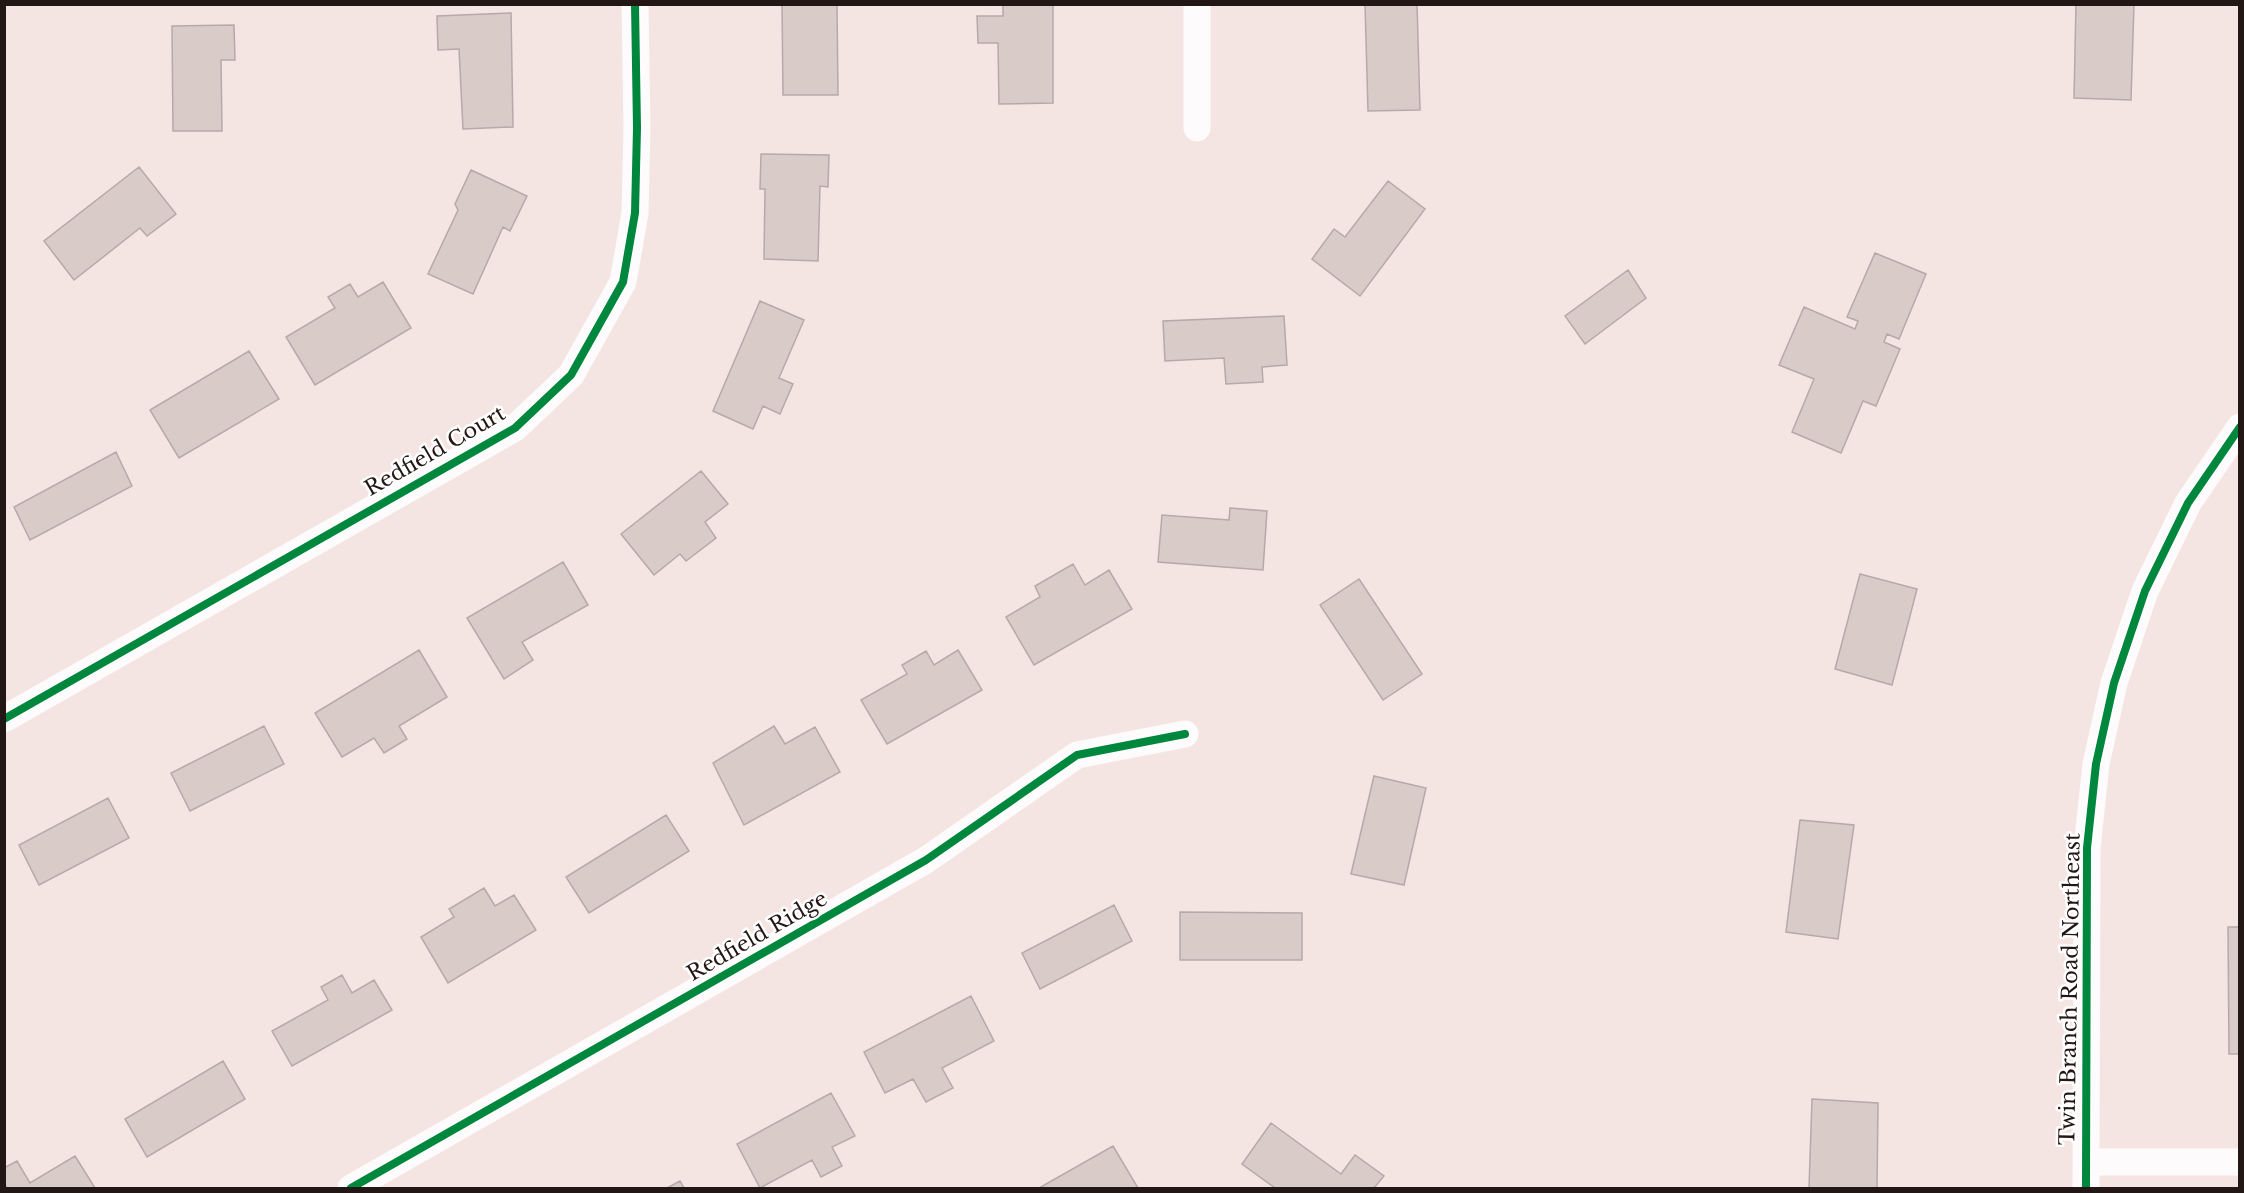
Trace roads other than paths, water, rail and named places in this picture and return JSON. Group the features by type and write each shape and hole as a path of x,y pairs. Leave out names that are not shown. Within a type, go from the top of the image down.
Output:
{"street":[{"name":"Redfield Court","path":"4,719 515,428 571,375 623,282 635,213 637,128 635,4"},
{"path":"1197,4 1197,128"},
{"name":"Twin Branch Road Northeast","path":"2086,1175 2087,848 2096,764 2114,683 2145,591 2188,503 2240,427"},
{"name":"Redfield Ridge","path":"351,1188 926,860 1077,755 1185,734"},
{"path":"2086,1175 2240,1162"}]}
